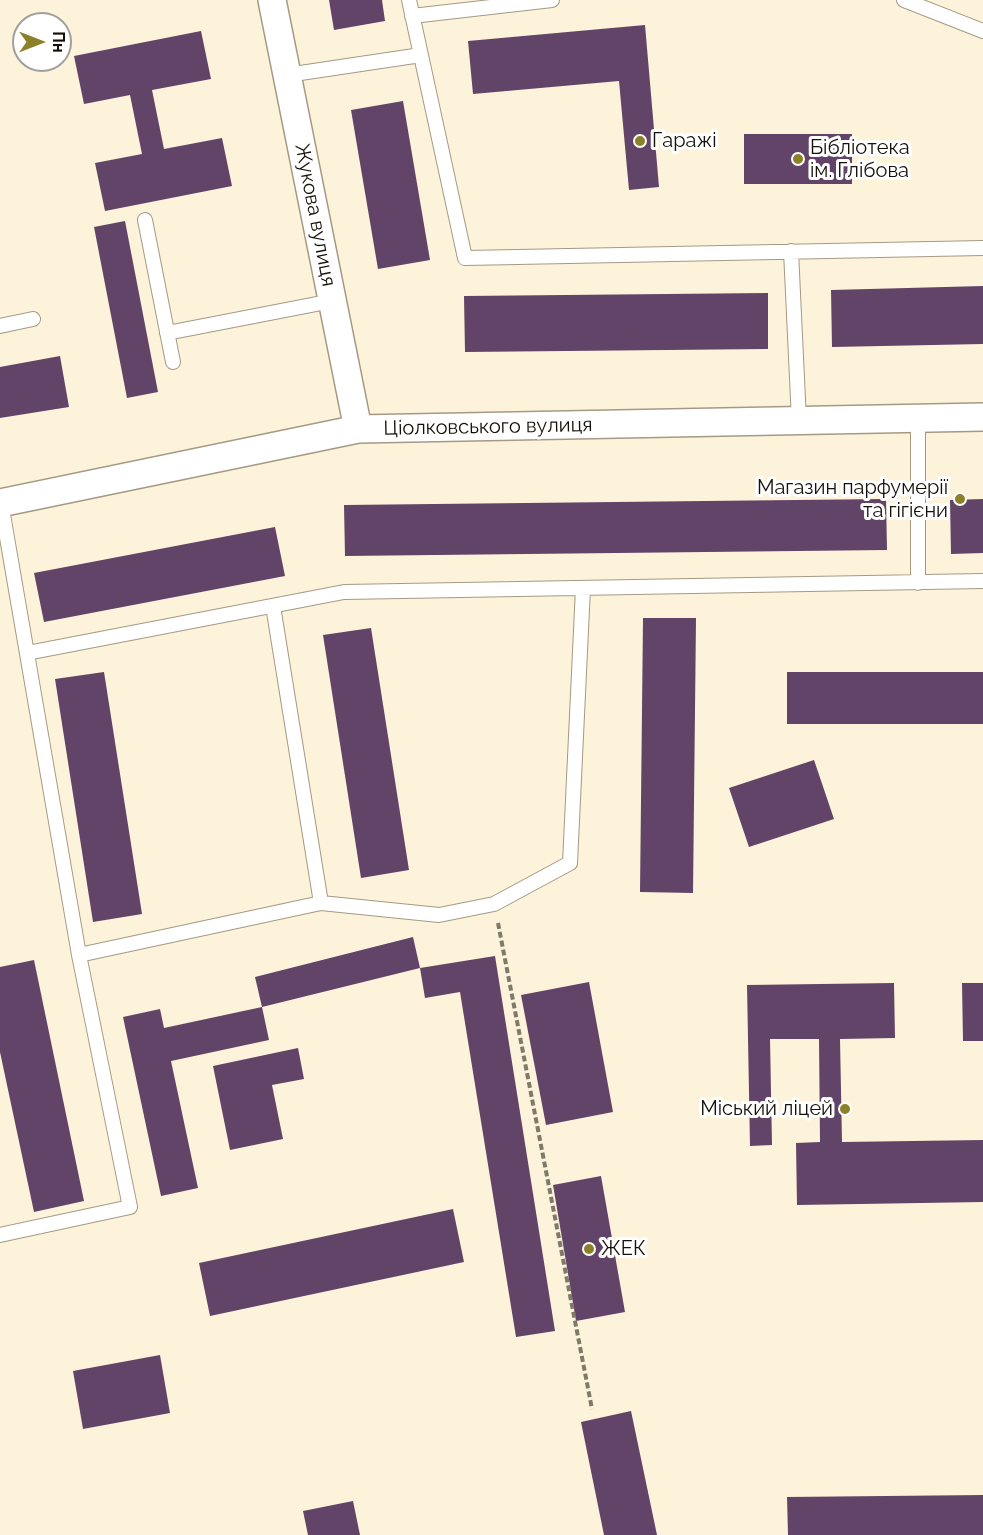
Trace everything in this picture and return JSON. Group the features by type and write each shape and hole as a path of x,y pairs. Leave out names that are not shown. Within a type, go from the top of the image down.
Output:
{"street":[{"name":"Жукова вулиця","path":"272,0 358,429"},
{"name":"Ціолковського вулиця","path":"1,503 358,429 983,417"}],"lane":[{"path":"409,0 465,258 983,248"},
{"path":"412,16 552,0"},
{"path":"904,0 983,31"},
{"path":"287,75 421,55"},
{"path":"145,220 173,362"},
{"path":"791,251 799,420"},
{"path":"167,333 332,301"},
{"path":"0,326 33,319"},
{"path":"918,418 918,583"},
{"path":"0,1235 130,1207 80,955 1,503"},
{"path":"27,653 344,592 983,581"},
{"path":"80,955 321,903 439,915 494,904 570,863 583,588"},
{"path":"273,606 321,903"}],"path":[{"path":"494,904 592,1409"}],"building":[{"path":"329,0 382,0 385,21 334,30"},
{"name":"Гаражі","path":"645,25 659,187 629,190 619,81 473,94 468,41"},
{"path":"201,31 211,79 152,90 164,149 222,138 232,186 105,211 95,163 142,154 130,95 84,104 74,56"},
{"path":"403,101 430,260 378,269 351,110"},
{"name":"Бібліотека ім. Глібова","path":"744,134 852,134 852,184 744,184"},
{"path":"125,221 158,392 127,398 94,227"},
{"path":"983,286 983,344 832,347 831,290"},
{"path":"768,293 768,349 465,352 464,296"},
{"path":"60,356 69,407 0,418 0,367"},
{"path":"886,499 887,550 345,556 344,505"},
{"path":"983,499 983,553 951,554 950,500"},
{"path":"275,527 285,576 44,622 34,573"},
{"path":"643,618 696,618 693,893 640,892"},
{"path":"371,628 409,870 361,878 323,635"},
{"path":"104,672 142,914 93,922 55,679"},
{"path":"787,672 983,672 983,724 787,724"},
{"path":"814,760 834,819 749,847 729,788"},
{"path":"413,937 420,968 262,1007 255,977"},
{"path":"495,956 555,1331 516,1337 460,992 425,998 420,968"},
{"path":"34,960 84,1201 34,1212 0,1052 0,967"},
{"path":"589,982 613,1112 546,1125 521,995"},
{"path":"894,983 895,1038 840,1039 842,1142 983,1140 983,1202 797,1205 796,1143 820,1142 819,1039 770,1039 772,1145 750,1146 747,985"},
{"path":"962,983 983,983 983,1041 963,1041"},
{"path":"262,1007 269,1040 171,1061 198,1188 161,1196 123,1017 160,1009 164,1028"},
{"path":"298,1048 304,1079 272,1085 283,1139 230,1150 213,1066"},
{"name":"ЖЕК","path":"601,1176 625,1312 576,1321 553,1185"},
{"path":"453,1209 464,1262 210,1316 199,1263"},
{"path":"160,1355 170,1413 83,1429 73,1371"},
{"path":"631,1411 657,1535 604,1535 581,1422"},
{"path":"983,1495 983,1535 788,1535 787,1497"},
{"path":"353,1501 360,1535 308,1535 303,1511"}],"place":[{"name":"Гаражі","path":"640,141"},
{"name":"Бібліотека ім. Глібова","path":"798,159"},
{"name":"Магазин парфумерії та гігієни","path":"960,499"},
{"name":"Міський ліцей","path":"845,1109"},
{"name":"ЖЕК","path":"589,1249"}]}
